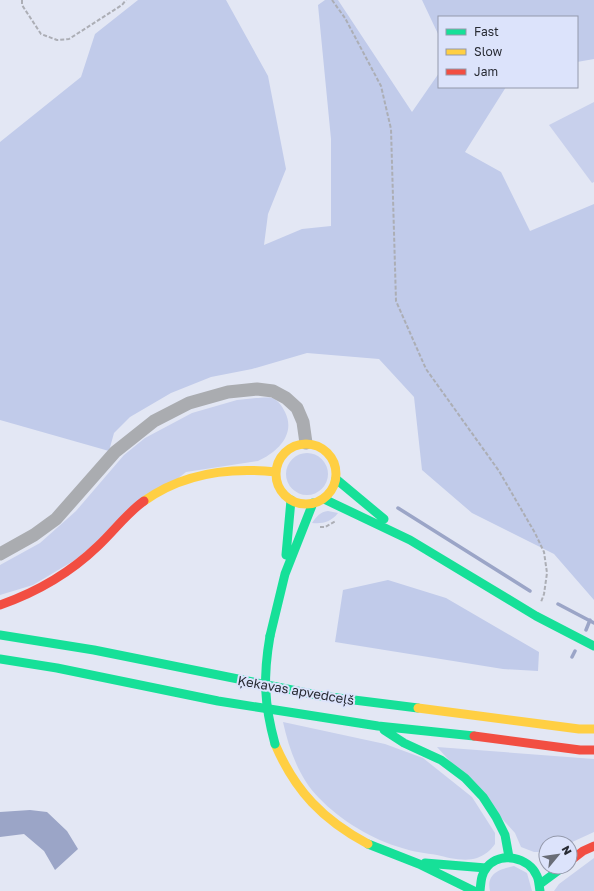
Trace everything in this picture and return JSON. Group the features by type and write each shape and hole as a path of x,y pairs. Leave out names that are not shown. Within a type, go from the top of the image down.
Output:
{"main road":[{"path":"306,443 323,448 329,454 334,462 336,479 332,490 324,499 313,503 302,504 291,500 284,495 276,480 276,472 282,455 297,445 306,443"},
{"path":"0,604 46,586 74,567 122,520 148,498 163,490 180,482 209,473 256,469 276,472"},
{"path":"336,479 410,540"},
{"path":"324,499 410,540 536,616 594,646"},
{"path":"285,574 291,500"},
{"path":"313,503 285,574 270,636 264,672 264,690 268,718 275,744 295,784 306,798 334,824 369,845 412,861 474,891"},
{"name":"Ķekavas apvedceļš","path":"0,635 94,650 322,696 564,727 594,729"},
{"name":"Ķekavas apvedceļš","path":"0,659 57,668 218,701 378,726 490,738 580,750 594,750"},
{"path":"378,726 404,743 441,760 465,778 483,797 496,817 505,835 509,857"},
{"path":"578,852 594,846"},
{"path":"578,855 583,851"},
{"path":"480,891 480,880 486,868 496,860 509,857 523,860 529,864 536,873 540,888 554,875"},
{"path":"412,861 486,868"},
{"path":"529,864 538,862"}],"street":[{"path":"0,554 34,535 56,519 115,452 154,421 189,403 228,392 257,389 273,391 286,398 297,408 303,422 306,443"}],"path":[{"path":"22,0 22,5 41,34 57,40 69,39 122,6 126,0"},
{"path":"332,0 345,18 381,86 391,129 396,301 426,369 499,471 535,533 544,552 547,573 544,594 536,616"}],"shaded area":[{"path":"138,0 226,0 268,76 286,169 268,214 264,245 302,229 331,226 331,139 318,5 325,0 338,0 412,112 438,74 438,88 505,88 465,152 501,172 530,231 594,204 594,600 554,554 472,513 422,470 414,397 379,359 307,353 252,369 211,377 171,393 130,417 114,433 109,451 0,420 0,142 81,77 95,34"},
{"path":"422,0 594,0 594,59 578,62 578,16 438,16 438,34"},
{"path":"594,102 594,182 592,183 549,125"},
{"path":"272,398 276,400 283,408 288,420 287,435 272,453 258,461 186,472 75,560 33,585 0,595 0,565 40,543 76,511 124,455 145,438 192,413 237,400"},
{"path":"303,453 311,453 319,456 325,462 328,474 325,486 319,492 311,495 303,495 295,492 289,486 286,478 286,470 289,462 295,456"},
{"path":"328,511 338,513 326,522 312,523 315,518 323,512"},
{"path":"388,580 446,598 539,652 538,671 503,669 335,642 343,590"},
{"path":"283,722 385,744 423,758 472,797 495,833 495,844 482,856 477,858 467,860 457,859 406,849 380,840 358,828 327,806 312,790 296,763 288,742"},
{"path":"437,747 594,759 594,832 578,839 578,835 538,835 538,852 521,847 515,833"},
{"path":"30,810 47,812 67,831 78,849 55,870 44,851 24,834 0,837 0,812"},
{"path":"594,858 594,891 554,891 559,884 571,875 578,875 578,870"},
{"path":"514,866 527,873 532,891 490,891 489,885 492,876 499,870"}],"waterway":[{"path":"398,508 530,591"},
{"path":"558,604 594,623"},
{"path":"586,630 590,620"},
{"path":"572,657 575,651"}],"traffic: fast":[{"path":"336,479 384,519"},
{"path":"324,499 410,540 536,616 594,646"},
{"path":"286,555 291,500"},
{"path":"270,636 285,574 313,503"},
{"path":"0,635 94,650 322,696 418,708"},
{"path":"270,636 266,664 266,690 271,730 275,744"},
{"path":"0,659 57,668 218,701 378,726 474,736"},
{"path":"384,730 404,743 441,760 465,778 483,797 496,817 505,835 509,857"},
{"path":"368,844 419,864 474,891"},
{"path":"480,891 482,875 487,867 499,859 506,858 514,858 528,864 538,878 540,891"},
{"path":"425,863 486,868"},
{"path":"540,884 552,875"}],"traffic: slow":[{"path":"300,444 312,444 323,449 331,457 336,468 336,474 334,486 323,499 312,504 300,504 289,499 281,491 276,480 276,468 281,457 289,449 300,444"},
{"path":"144,501 175,484 207,474 241,470 276,472"},
{"path":"418,708 579,729 594,729"},
{"path":"275,744 292,776 312,803 337,825 368,844"}],"traffic: jam":[{"path":"0,605 40,588 76,565 98,546 144,501"},
{"path":"474,736 580,750 594,750"},
{"path":"578,855 594,846"}]}
